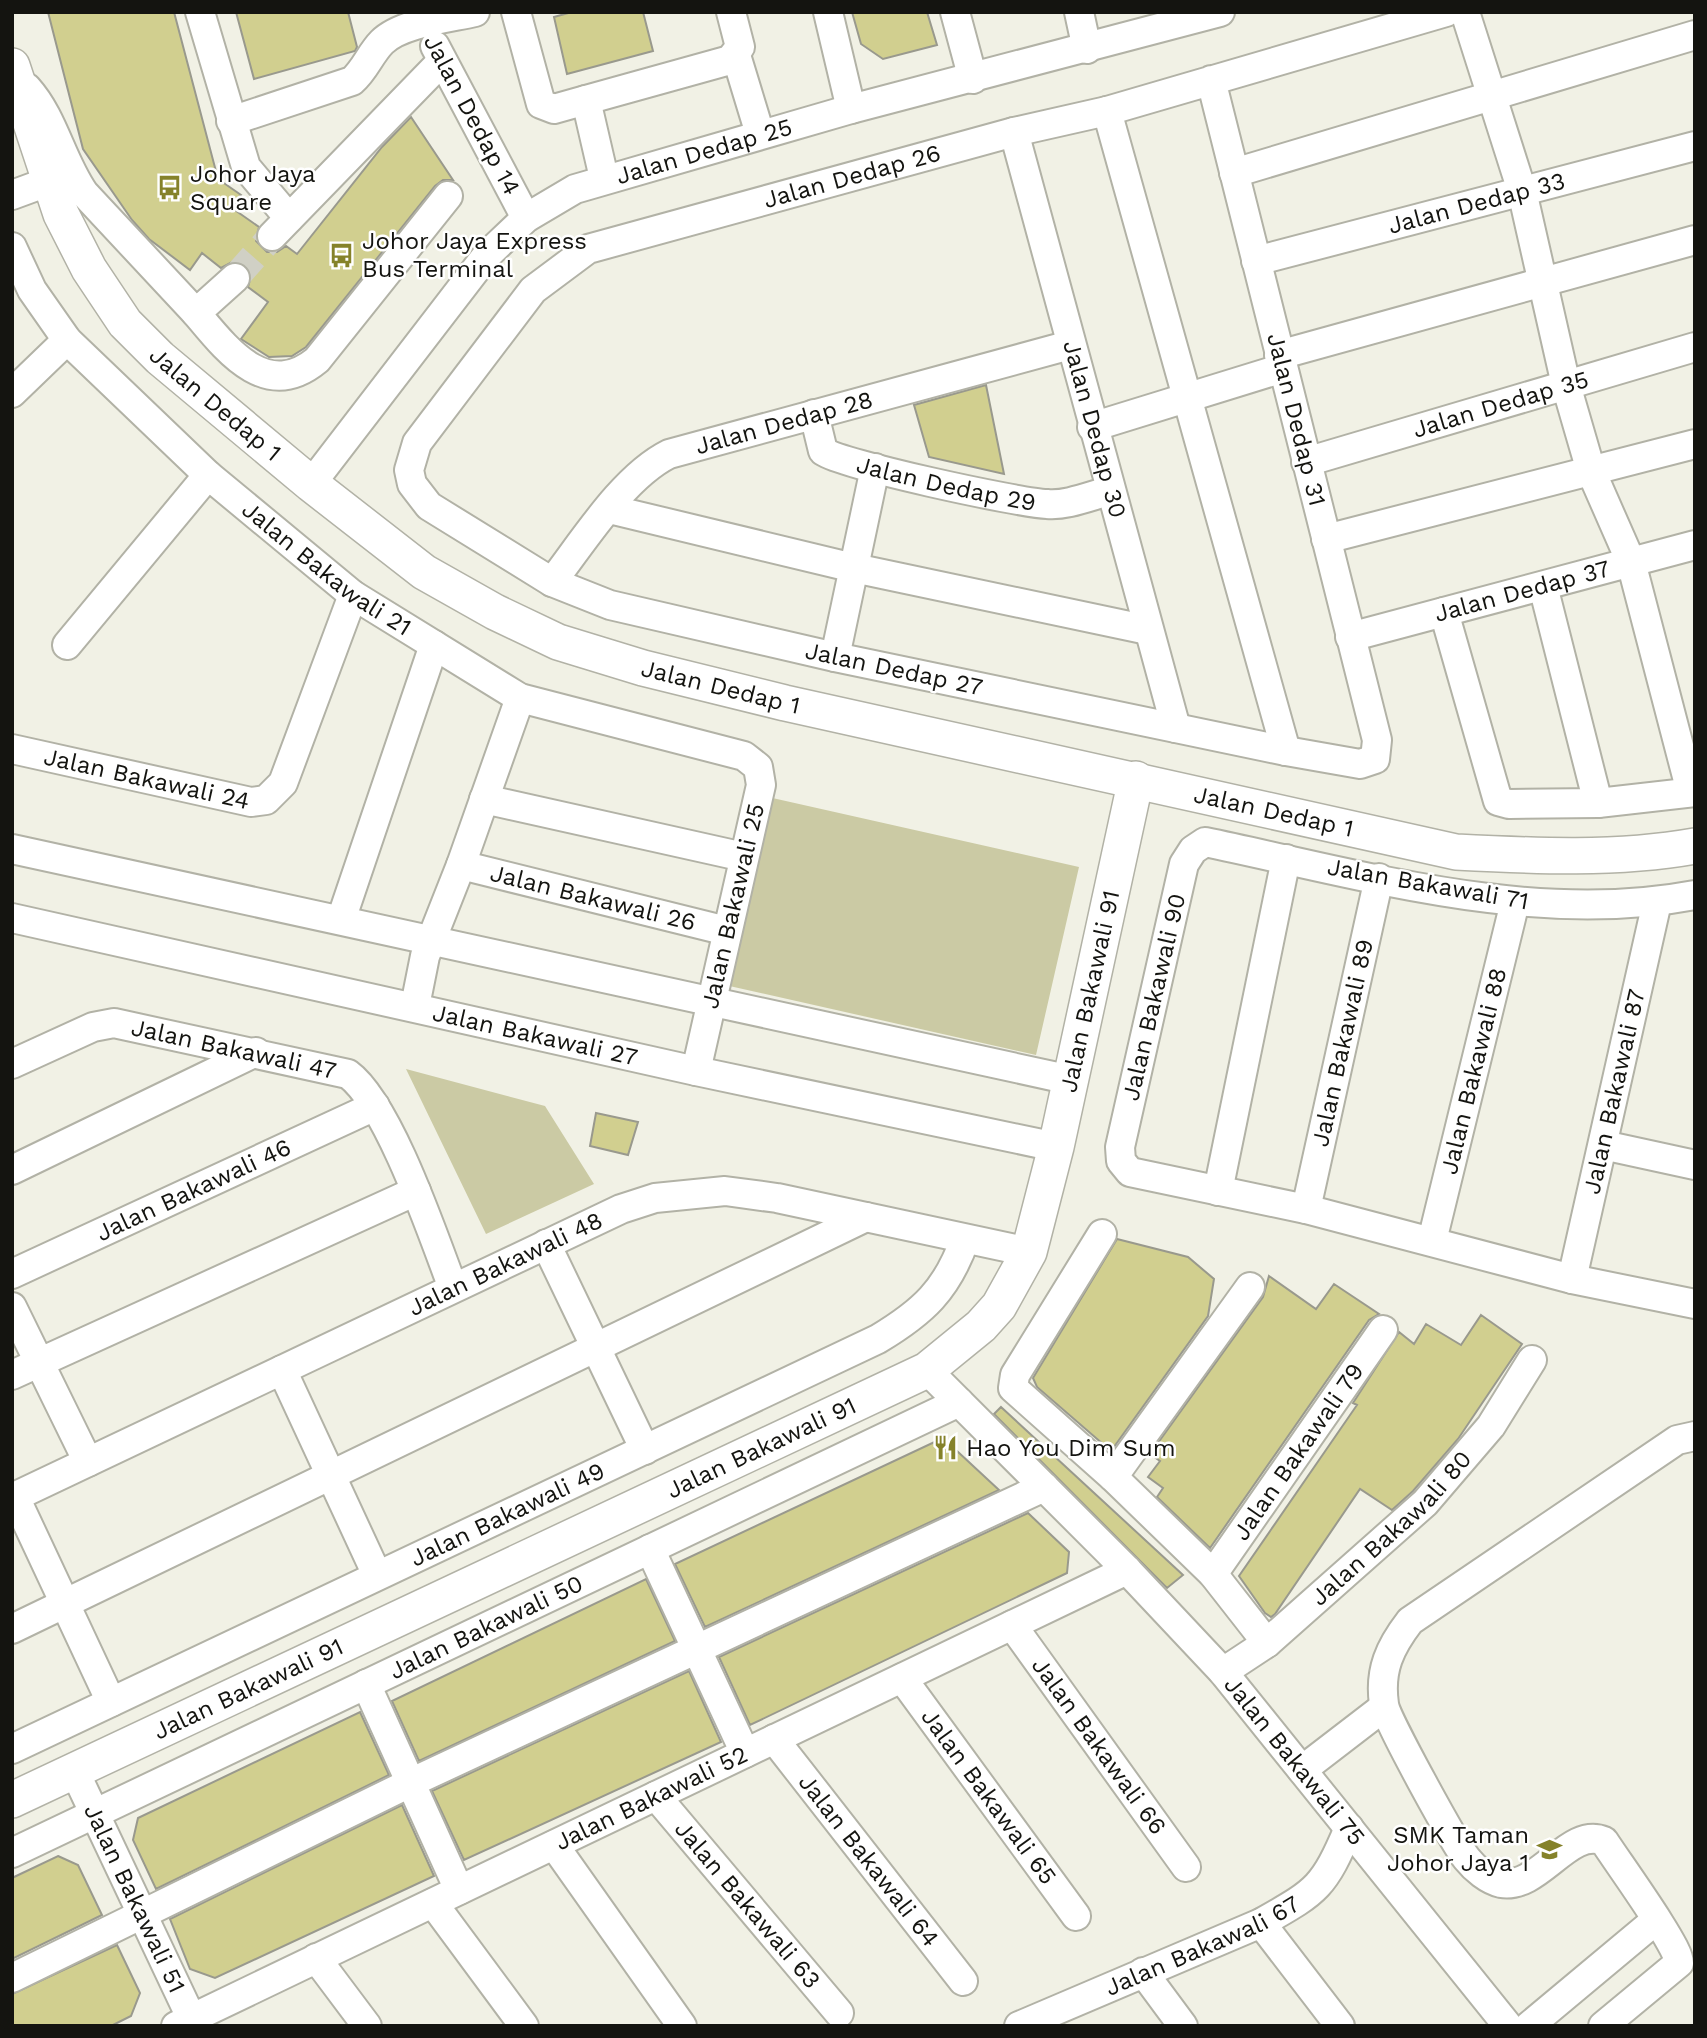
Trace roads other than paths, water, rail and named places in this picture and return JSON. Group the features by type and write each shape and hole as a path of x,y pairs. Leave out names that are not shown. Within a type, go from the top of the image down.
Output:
{"main road":[{"name":"Jalan Dedap 1","path":"13,70 50,181 74,242 125,323 160,358 311,484 424,572 558,642 643,668 785,703 1456,852 1548,857 1662,852 1695,846"},
{"name":"Jalan Bakawali 91","path":"12,1800 927,1370 982,1326 1016,1279 1029,1252 1056,1147 1136,779"}],"street":[{"path":"200,12 246,167 281,227 442,61"},
{"path":"231,121 352,81 365,69 386,38 421,18 475,12"},
{"path":"516,12 541,104 554,109 730,60 736,55"},
{"path":"731,12 739,40 736,55 760,134"},
{"path":"828,12 850,109"},
{"path":"955,12 973,79"},
{"path":"1079,12 1087,48"},
{"name":"Jalan Dedap 25","path":"311,484 487,255 526,218 575,189 604,178 850,109 973,79 1220,12"},
{"name":"Jalan Dedap 26","path":"436,509 419,496 412,484 409,470 417,443 533,290 577,254 594,247 1014,132 1107,111 1446,12"},
{"path":"1444,612 1498,801 1509,804 1598,803 1693,792 1631,562 1591,471 1566,385 1521,191 1465,12"},
{"name":"Jalan Dedap 14","path":"421,18 526,218"},
{"path":"1234,173 1695,35"},
{"path":"13,70 42,104 75,179 84,193 242,364 276,374 305,370 317,360 448,196"},
{"name":"Jalan Dedap 31","path":"1211,80 1377,740 1375,759"},
{"path":"586,100 604,178"},
{"path":"1107,111 1286,751"},
{"name":"Jalan Dedap 30","path":"1014,132 1109,491 1176,728"},
{"name":"Jalan Dedap 33","path":"1256,261 1695,146"},
{"path":"12,195 50,181"},
{"path":"1093,427 1188,397 1281,361 1542,282 1695,240"},
{"name":"Jalan Bakawali 21","path":"12,247 32,290 67,340 208,475 353,595 520,698 736,754"},
{"path":"196,313 235,278"},
{"path":"12,393 67,340"},
{"name":"Jalan Dedap 28","path":"552,582 608,509 648,467 670,454 1070,345"},
{"name":"Jalan Dedap 35","path":"1306,462 1695,347"},
{"name":"Jalan Dedap 29","path":"814,414 823,451 834,457 875,468 1049,505 1109,491"},
{"path":"1326,539 1695,444"},
{"path":"835,657 875,468"},
{"path":"67,645 208,475"},
{"name":"Jalan Dedap 27","path":"436,509 552,582 579,595 640,613 835,657 1286,751 1360,764 1375,759"},
{"path":"608,509 853,568 1148,629"},
{"name":"Jalan Dedap 37","path":"1350,637 1695,545"},
{"path":"1543,586 1598,803"},
{"name":"Jalan Bakawali 24","path":"12,749 251,802 267,800 283,783 353,595"},
{"path":"341,920 434,645"},
{"path":"415,1006 420,972 520,698"},
{"name":"Jalan Bakawali 25","path":"696,1071 761,775 752,760 736,754"},
{"path":"484,799 744,857"},
{"name":"Jalan Bakawali 71","path":"1205,842 1379,878 1515,902 1657,902 1695,895"},
{"name":"Jalan Bakawali 90","path":"1205,842 1193,850 1184,864 1120,1147 1121,1161 1130,1172 1218,1191"},
{"path":"12,849 1071,1080"},
{"path":"1286,859 1218,1191 1306,1209 1572,1279 1695,1304"},
{"name":"Jalan Bakawali 26","path":"461,865 727,931"},
{"name":"Jalan Bakawali 89","path":"1306,1209 1379,878"},
{"name":"Jalan Bakawali 88","path":"1432,1241 1515,902"},
{"name":"Jalan Bakawali 87","path":"1572,1279 1657,902"},
{"name":"Jalan Bakawali 27","path":"12,918 696,1071 1056,1147"},
{"name":"Jalan Bakawali 47","path":"12,1064 107,1023 256,1052 348,1074 359,1083 375,1107 416,1191 453,1288"},
{"path":"12,1170 256,1052"},
{"name":"Jalan Bakawali 46","path":"12,1274 375,1107"},
{"path":"1603,1145 1695,1166"},
{"path":"12,1376 416,1191"},
{"name":"Jalan Bakawali 48","path":"14,1498 546,1244 621,1209 655,1198 692,1192 725,1191 777,1198 1029,1252"},
{"path":"12,1629 866,1217"},
{"path":"1102,1234 1013,1381 1017,1394 1113,1477 1213,1574 1267,1643"},
{"name":"Jalan Bakawali 49","path":"12,1749 878,1339 915,1316 948,1278 965,1240"},
{"path":"546,1244 645,1450"},
{"path":"1113,1477 1250,1287"},
{"path":"12,1307 88,1462"},
{"name":"Jalan Bakawali 79","path":"1213,1574 1383,1330"},
{"name":"Jalan Bakawali 80","path":"1223,1672 1267,1643 1425,1503 1491,1426 1532,1360"},
{"path":"282,1370 377,1575"},
{"name":"Jalan Bakawali 75","path":"927,1370 1127,1570 1223,1672 1508,2026"},
{"name":"Jalan Bakawali 50","path":"12,1853 959,1402"},
{"path":"1604,2026 1679,1963 1680,1957 1604,1841 1595,1837 1580,1842 1525,1880 1502,1883 1484,1875 1459,1848 1384,1707 1383,1675 1390,1648 1410,1621 1677,1440 1695,1436"},
{"path":"12,1978 410,1783 1044,1487"},
{"path":"14,1498 111,1702"},
{"path":"650,1549 745,1753"},
{"name":"Jalan Bakawali 52","path":"187,2023 316,1958 1127,1570"},
{"name":"Jalan Bakawali 66","path":"1012,1625 1186,1867"},
{"name":"Jalan Bakawali 65","path":"902,1678 1076,1916"},
{"path":"366,1684 459,1890"},
{"path":"1302,1770 1384,1707"},
{"name":"Jalan Bakawali 64","path":"774,1739 963,1981"},
{"name":"Jalan Bakawali 51","path":"74,1770 143,1916 187,2023"},
{"name":"Jalan Bakawali 63","path":"656,1796 839,2013"},
{"name":"Jalan Bakawali 67","path":"1019,2026 1261,1923 1315,1890 1334,1864 1349,1828"},
{"path":"554,1844 682,2026"},
{"path":"433,1903 524,2026"},
{"path":"1529,2026 1656,1920"},
{"path":"1261,1923 1340,2026"},
{"path":"316,1958 367,2026"},
{"path":"1143,1972 1183,2026"}],"tunnel":[{"path":"235,278 272,236"}],"place":[{"name":"Johor Jaya Square","path":"170,188"},
{"name":"Johor Jaya Express Bus Terminal","path":"342,255"},
{"name":"Hao You Dim Sum","path":"946,1448"},
{"name":"SMK Taman Johor Jaya 1","path":"1549,1849"}]}
